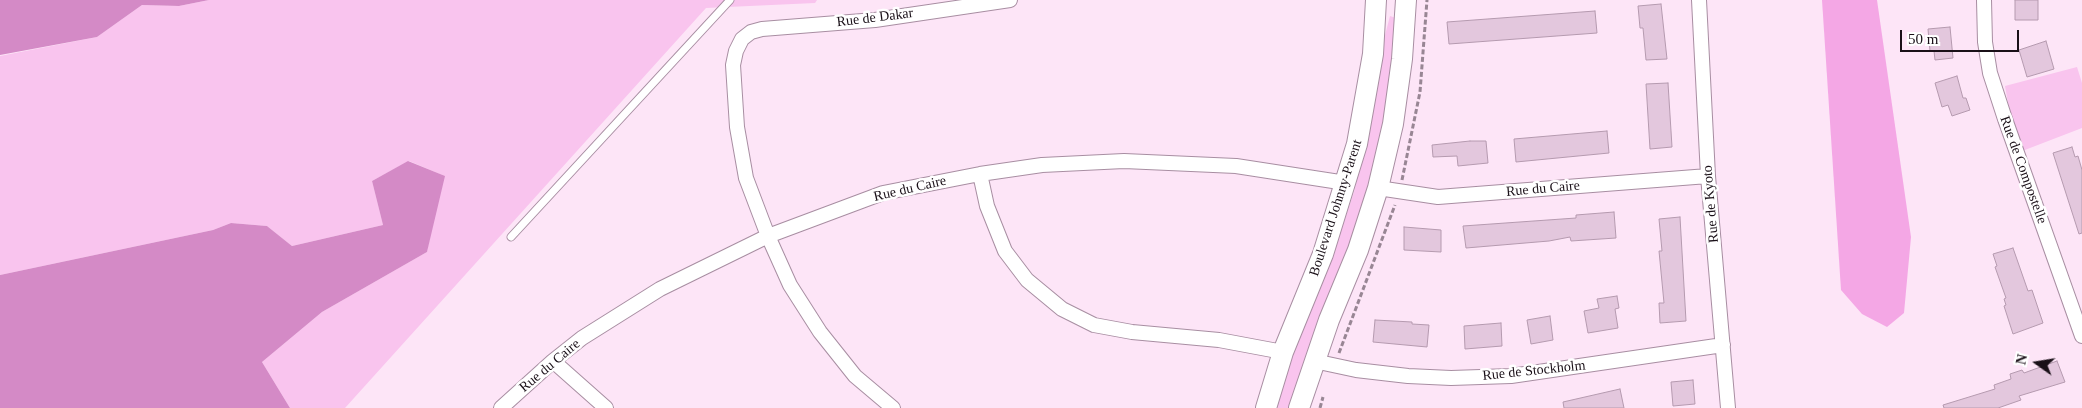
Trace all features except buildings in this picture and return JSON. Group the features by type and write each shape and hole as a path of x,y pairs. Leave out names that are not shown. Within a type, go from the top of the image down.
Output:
{"street":[{"name":"Rue de Dakar","path":"768,236 746,178 737,127 733,65 742,39 750,32 762,29 875,20 1010,0"},
{"name":"Boulevard Johnny-Parent","path":"1266,408 1283,352 1323,254 1346,183 1366,103 1376,0"},
{"path":"1299,408 1314,361 1358,250 1378,188 1394,124 1402,59 1406,0"},
{"name":"Rue de Kyoto","path":"1699,0 1708,176 1728,408"},
{"name":"Rue de Compostelle","path":"1984,0 1985,42 1990,72 2005,120 2082,336"},
{"name":"Rue du Caire","path":"501,408 553,361 582,338 660,289 768,236 882,193 980,174 1042,165 1124,161 1236,166 1346,183"},
{"path":"980,174 987,206 1005,250 1027,280 1062,309 1094,324 1132,332 1219,340 1283,352"},
{"name":"Rue du Caire","path":"1378,188 1438,197 1708,176"},
{"path":"768,236 790,285 820,332 855,376 893,408"},
{"name":"Rue de Stockholm","path":"1314,361 1356,370 1408,376 1491,377 1511,376 1724,345"},
{"path":"553,361 606,408"}],"lane":[{"path":"511,237 730,0"}],"shaded area":[{"path":"0,0 209,0 179,6 142,5 97,37 0,55"},
{"path":"209,0 817,0 815,3 706,8 345,408 290,408 262,362 322,312 427,252 442,175 409,161 372,181 383,225 292,246 267,226 231,223 213,230 0,275 0,56 97,37 142,5 179,6"},
{"path":"1822,0 1877,0 1911,237 1904,313 1887,327 1862,314 1841,290"},
{"path":"1390,16 1396,18 1393,65 1384,126 1374,170 1359,221 1321,314 1289,408 1275,408 1292,354 1333,254 1354,192 1369,129 1384,39"},
{"path":"2077,67 2082,83 2082,128 2017,153 2005,86"},
{"path":"408,161 445,176 427,252 322,312 262,362 290,408 0,408 0,275 213,230 231,223 267,226 292,246 383,225 372,181"}]}
